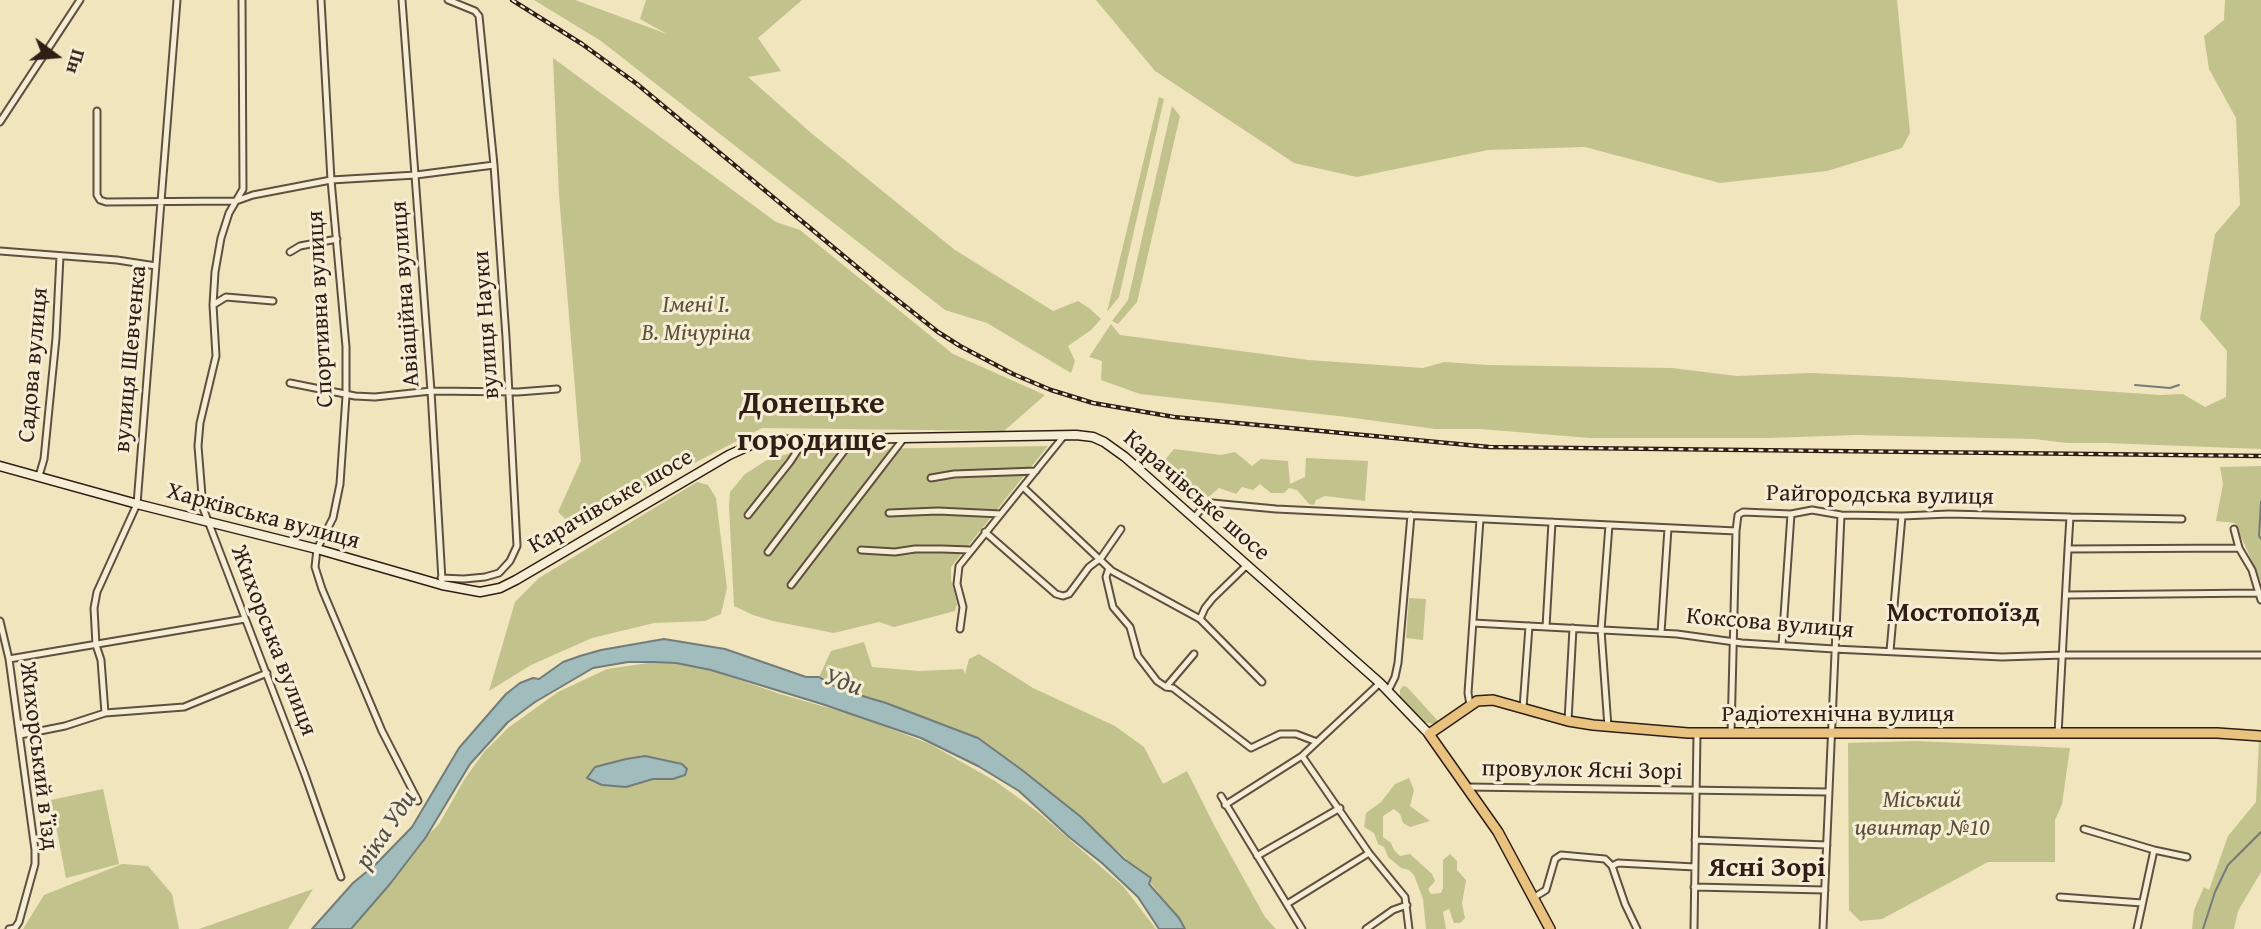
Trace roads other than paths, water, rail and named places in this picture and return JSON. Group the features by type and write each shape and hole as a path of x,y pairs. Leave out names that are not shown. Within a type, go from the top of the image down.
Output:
{"main road":[{"name":"Карачівське шосе","path":"516,580 729,455 771,440 1076,435 1093,437 1125,457 1380,683 1429,734 1498,832 1550,929"},
{"name":"Харківська вулиця","path":"0,466 136,504 480,592 500,588 516,580"},
{"name":"Радіотехнічна вулиця","path":"1470,705 1486,699 1568,721 1697,734 2217,733 2261,736"},
{"path":"1429,734 1470,705"}],"street":[{"path":"0,122 80,0"},
{"name":"вулиця Шевченка","path":"105,713 94,608 97,592 136,504 177,0"},
{"name":"Жихорська вулиця","path":"242,0 243,188 229,213 215,272 213,304 216,356 200,423 198,446 203,508 267,673 341,877"},
{"name":"Спортивна вулиця","path":"317,549 333,518 340,484 346,396 346,346 331,180 321,0"},
{"name":"Авіаційна вулиця","path":"402,0 431,391 442,582"},
{"name":"вулиця Науки","path":"442,582 499,573 510,561 517,545 494,165 479,16 477,12 448,0"},
{"path":"97,111 97,195 100,200 106,202 236,201 253,195 331,180 415,175 494,165"},
{"path":"290,252 300,246 337,239"},
{"path":"0,251 117,260 156,267"},
{"name":"Садова вулиця","path":"39,476 44,459 56,338 60,256"},
{"path":"213,304 226,297 273,301"},
{"path":"290,383 346,396 375,397 431,391 509,392 557,389"},
{"path":"960,629 963,607 957,573 959,566 1063,437"},
{"path":"791,585 904,438"},
{"path":"748,515 805,439"},
{"path":"768,552 853,439"},
{"path":"931,478 954,474 1036,471"},
{"path":"1023,487 1109,568 1200,619 1262,682"},
{"path":"1194,518 1203,507 1212,503 1411,516 1736,531 1731,734"},
{"name":"Райгородська вулиця","path":"1736,531 1740,513 1791,514 1812,510 1841,515 1949,514 2182,519"},
{"path":"889,513 938,511 1001,514"},
{"path":"1782,645 1791,514"},
{"path":"1822,929 1841,515"},
{"path":"1388,691 1398,663 1411,516"},
{"path":"1890,652 1902,516"},
{"path":"2058,734 2070,517"},
{"path":"1470,705 1468,693 1480,519"},
{"path":"1546,627 1552,522"},
{"path":"1608,727 1601,630 1609,525"},
{"path":"1661,633 1668,528"},
{"path":"2067,595 2260,597 2252,570 2239,548 2234,528"},
{"path":"985,532 1056,594 1063,596 1069,594 1089,567 1101,558 1121,529"},
{"path":"2068,549 2239,548"},
{"path":"317,549 315,567 322,589 382,731 418,801"},
{"path":"862,550 970,550"},
{"path":"1200,619 1213,598 1247,565"},
{"path":"1109,568 1106,576 1113,607 1130,627 1139,656 1157,681 1173,688 1251,748 1280,734 1296,734 1317,742"},
{"path":"9,659 245,619"},
{"name":"Жихорський в’їзд","path":"0,621 9,659 35,850 35,864 19,922 15,928 9,929"},
{"name":"Коксова вулиця","path":"1473,623 1661,633 1733,642 1834,649 2002,657 2261,655"},
{"path":"1523,708 1529,626"},
{"path":"1568,721 1573,628"},
{"path":"1166,687 1194,654"},
{"path":"20,736 65,726 105,713 184,707 267,673"},
{"path":"1225,805 1303,755 1380,683"},
{"path":"1694,929 1697,734"},
{"path":"1303,755 1369,853 1405,897 1409,929"},
{"name":"провулок Ясні Зорі","path":"1467,787 1828,792"},
{"path":"1221,796 1303,929"},
{"path":"1257,856 1340,808"},
{"path":"2084,829 2187,857"},
{"path":"1695,840 1827,845"},
{"path":"2137,929 2154,849"},
{"path":"1287,904 1369,853"},
{"path":"1534,898 1546,890 1557,856 1605,859 1612,866 1637,929"},
{"path":"1612,866 1618,863 1695,867"},
{"path":"1695,887 1825,890"},
{"path":"2060,897 2142,903"},
{"path":"1366,929 1393,909 1407,905"}],"water":[{"path":"664,639 725,649 806,677 819,677 839,689 886,703 978,738 1081,817 1124,859 1151,878 1149,884 1179,918 1185,929 1159,929 1138,897 1019,791 978,766 921,738 711,670 676,663 628,662 593,668 535,702 508,722 470,764 426,837 351,929 312,929 353,883 412,827 459,748 506,694 520,683 533,678 539,679 563,662 580,656"},
{"path":"645,756 682,764 687,769 685,775 673,779 653,779 626,787 602,785 587,778 595,767"}],"waterway":[{"path":"2135,385 2170,388 2179,385"},
{"path":"2261,502 2261,539"},
{"path":"2203,929 2215,892 2228,865 2261,832"}],"railway":[{"path":"512,0 582,44 637,84 938,332 1013,374 1093,403 1174,417 1489,447 2261,456"}],"district":[{"name":"Донецьке городище","path":"812,424"},
{"name":"Мостопоїзд","path":"1963,614"},
{"name":"Ясні Зорі","path":"1767,869"}],"park label":[{"name":"Імені І. В. Мічуріна","path":"696,320"},
{"name":"Міський цвинтар №10","path":"1922,815"}],"water label":[{"name":"Уди","path":"843,683"},
{"name":"ріка Уди","path":"387,830"}]}
